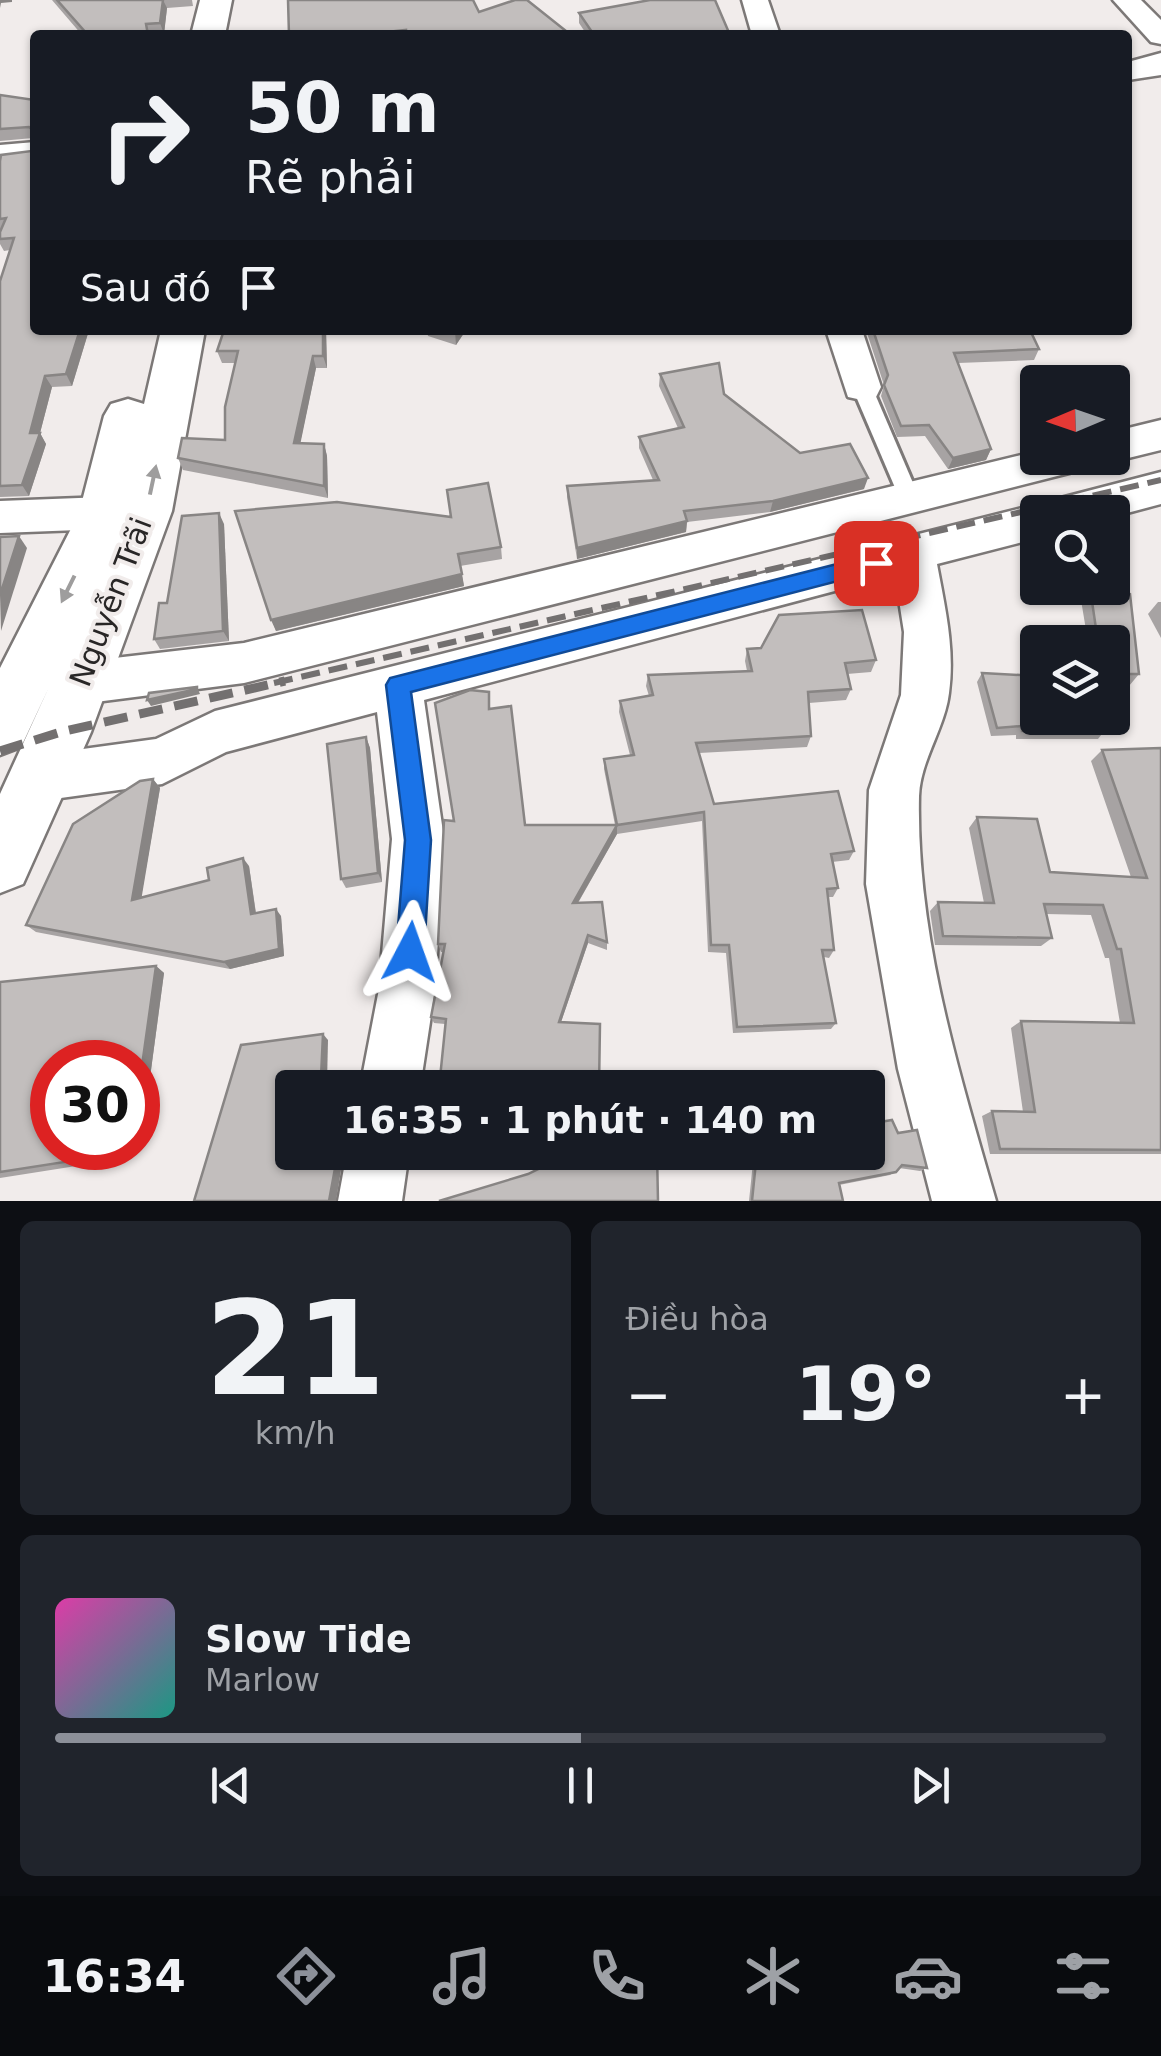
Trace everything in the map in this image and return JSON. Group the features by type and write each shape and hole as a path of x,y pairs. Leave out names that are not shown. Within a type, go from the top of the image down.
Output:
{"main road":[{"path":"209,30 216,0"},
{"name":"Nguyễn Trãi","path":"1,724 105,513 145,335"},
{"name":"Nguyễn Trãi","path":"0,862 80,683 146,511 183,335"}],"street":[{"path":"755,0 764,30"},
{"path":"1126,0 1161,36"},
{"path":"1132,71 1153,68 1161,62"},
{"path":"0,154 30,151"},
{"path":"846,335 862,386"},
{"path":"1130,442 1161,434"},
{"path":"80,683 244,664 1020,470"},
{"path":"1130,496 1161,488"},
{"path":"0,516 105,513"},
{"path":"39,778 162,761 215,733 1020,525"},
{"path":"912,554 928,632 924,695 894,790 893,884 928,1068 964,1201"},
{"path":"393,1070 407,989 418,840 398,685"},
{"path":"370,1201 375,1170"}],"lane":[{"path":"862,386 909,497"}],"building":[{"path":"57,0 163,0 160,23 146,24 147,30 84,30"},
{"path":"288,0 473,0 479,12 527,0 565,30 406,30 289,30"},
{"path":"650,0 715,0 728,30 591,30 579,13"},
{"path":"0,95 30,99 30,128 0,129"},
{"path":"30,151 30,335 78,335 66,374 45,376 30,433 40,433 22,485 0,486 0,281 14,238 0,239 6,218 0,219 1,155"},
{"path":"222,335 323,335 323,356 313,356 294,443 324,444 324,486 178,458 182,438 225,440 225,407 238,351 217,351"},
{"path":"875,335 1032,335 1039,349 954,353 991,449 953,458 929,425 901,426 884,385 888,375"},
{"path":"719,363 724,394 800,453 850,444 868,478 773,501 684,511 687,521 577,548 567,486 659,480 639,437 684,427 660,374"},
{"path":"488,483 501,547 458,554 462,574 271,620 235,511 337,502 451,517 447,490"},
{"path":"219,513 223,631 154,639 159,603 167,603 182,516"},
{"path":"19,536 0,595 0,537"},
{"path":"1130,594 1139,674 1130,674 1130,625 1095,625 1093,605 1130,605"},
{"path":"862,610 876,660 845,663 851,689 808,692 811,736 696,743 714,804 838,791 854,851 831,854 838,888 827,889 834,950 822,950 836,1023 737,1027 729,945 711,945 704,812 617,825 604,759 634,755 620,701 653,695 648,675 752,671 747,649 761,648 779,615"},
{"path":"982,673 1020,675 1020,726 997,728"},
{"path":"197,689 147,700 149,693"},
{"path":"470,690 489,692 489,709 511,706 525,825 617,825 573,903 602,902 607,942 588,935 559,1022 600,1024 599,1070 441,1070 446,1019 431,1017 445,944 438,944 444,820 454,821 435,703"},
{"path":"366,737 378,873 341,879 327,744"},
{"path":"1161,748 1161,1150 1000,1149 992,1111 1035,1112 1021,1021 1134,1023 1121,949 1117,949 1103,905 1044,904 1052,938 943,936 938,902 994,903 977,817 1037,819 1050,872 1147,878 1102,750"},
{"path":"153,779 132,900 209,880 207,868 243,858 251,914 276,909 279,949 224,962 26,925 73,824 140,781"},
{"path":"156,966 146,1040 30,1040 30,1167 0,1172 0,982"},
{"path":"323,1034 321,1070 275,1070 275,1170 335,1170 329,1201 194,1201 241,1045"},
{"path":"892,1120 898,1133 917,1130 927,1168 902,1165 896,1172 839,1183 843,1201 752,1201 755,1170 885,1170 885,1121"},
{"path":"536,1170 657,1170 658,1201 439,1201"}],"railway":[{"path":"274,683 1161,480"},
{"path":"0,751 61,732 285,681"}],"route":[{"path":"410,952 418,840 398,685 876,563"}]}
